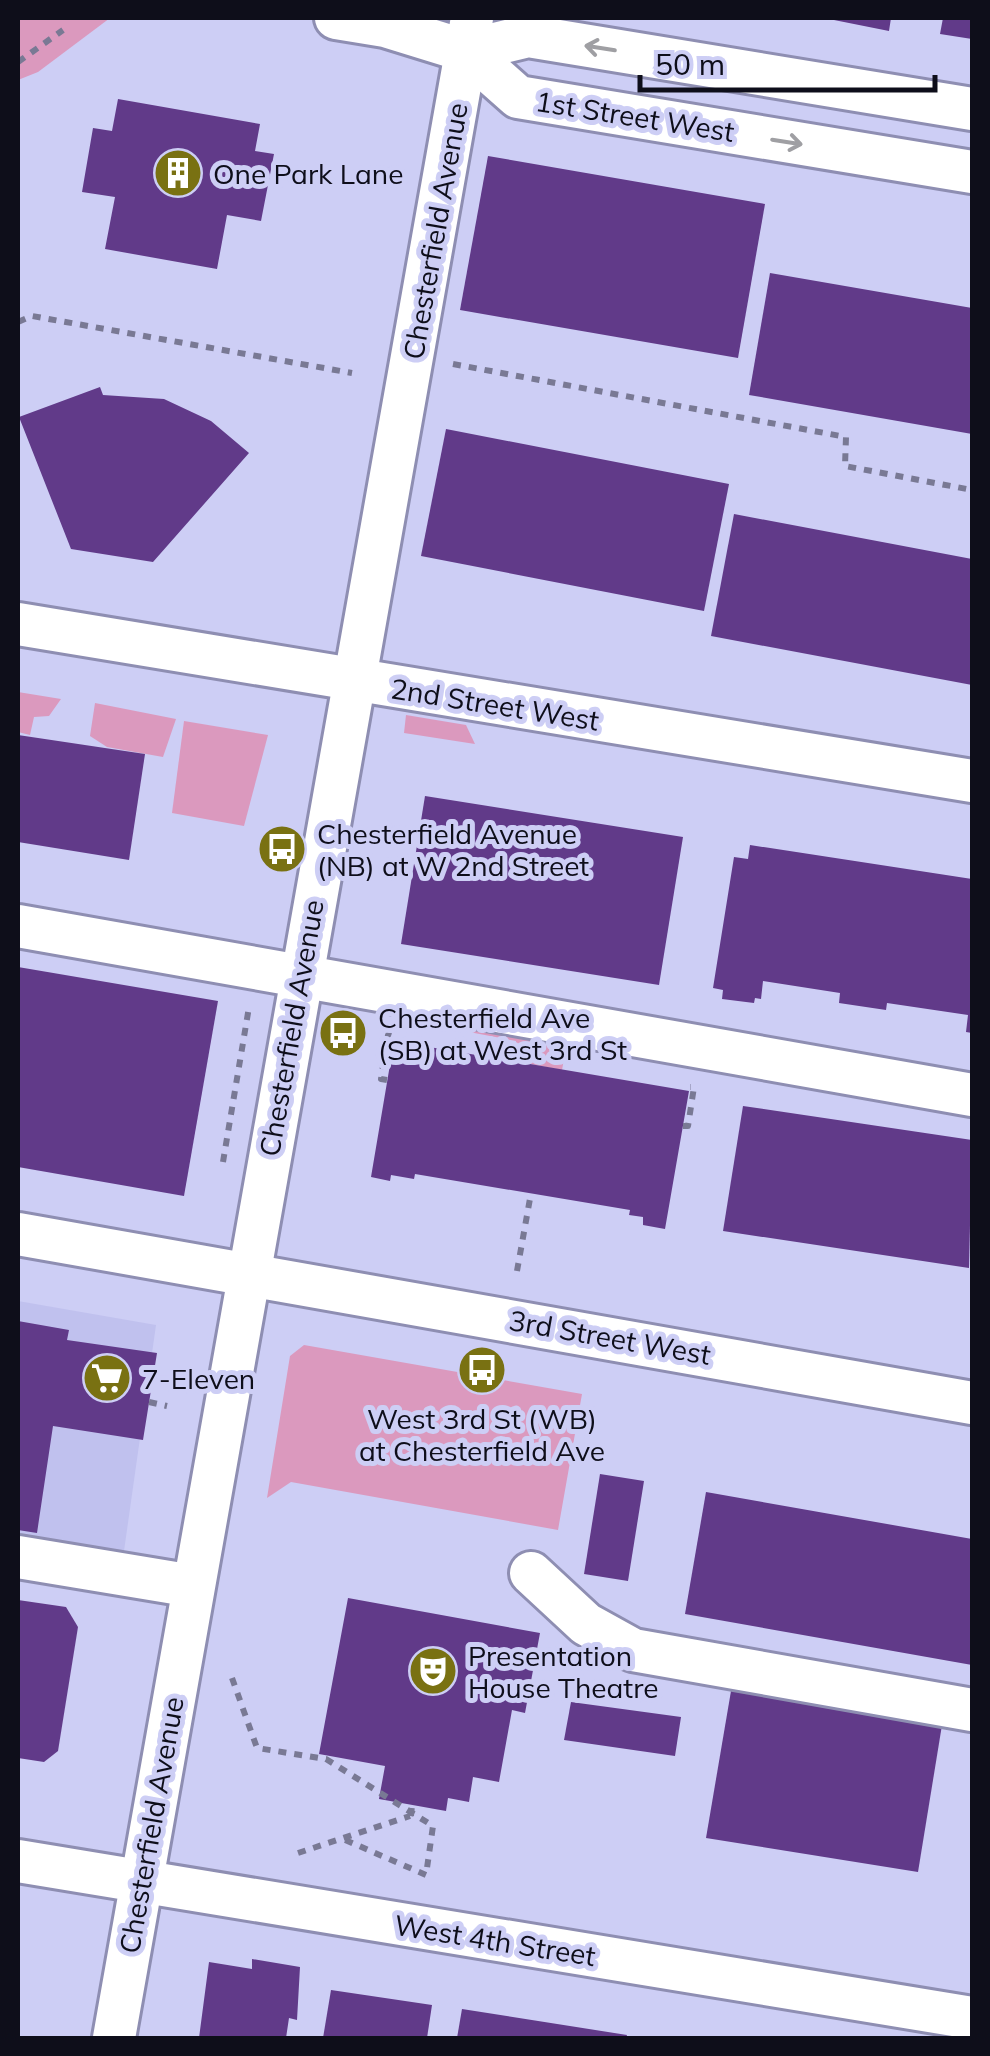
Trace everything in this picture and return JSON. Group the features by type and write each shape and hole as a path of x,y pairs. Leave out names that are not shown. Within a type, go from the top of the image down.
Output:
{"street":[{"path":"336,18 469,34 528,36 972,109"},
{"name":"1st Street West","path":"469,34 518,97 972,172"},
{"name":"Chesterfield Avenue","path":"114,2038 469,34"},
{"name":"2nd Street West","path":"18,624 972,781"},
{"path":"18,926 972,1094"},
{"name":"3rd Street West","path":"18,1234 247,1271 972,1403"},
{"path":"18,1557 193,1586"},
{"path":"530,1573 586,1624 633,1650 972,1710"},
{"name":"West 4th Street","path":"18,1861 972,2018"}],"path":[{"path":"18,62 63,30"},
{"path":"18,322 32,316 352,373"},
{"path":"445,362 846,438 844,466 972,490"},
{"path":"262,843 282,848"},
{"path":"387,1080 382,1079 388,1035 404,1038"},
{"path":"678,1085 694,1087 688,1126 682,1126"},
{"path":"517,1272 531,1193"},
{"path":"149,1402 167,1406"},
{"path":"232,1678 257,1748 326,1759 411,1816 433,1826 426,1876 343,1839"},
{"path":"411,1816 412,1805"},
{"path":"298,1853 411,1816"}],"shaded area":[{"path":"18,18 110,18 38,72 18,80"},
{"path":"18,692 61,699 49,716 34,717 30,735 18,732"},
{"path":"95,703 176,719 163,757 107,747 90,736"},
{"path":"406,715 466,725 475,744 404,733"},
{"path":"184,721 268,735 244,826 172,813"},
{"path":"470,1024 600,1050 566,1048 562,1070 514,1061 516,1041 469,1032"},
{"path":"18,1301 156,1325 123,1558 18,1539"},
{"path":"304,1345 582,1394 558,1530 291,1482 267,1498 290,1356"}],"building":[{"path":"824,18 891,18 889,31"},
{"path":"943,18 972,18 972,39 940,34"},
{"name":"One Park Lane","path":"118,99 260,124 255,151 274,154 261,221 227,215 217,269 105,249 115,197 82,192 93,128 112,131"},
{"path":"488,156 765,204 738,358 460,310"},
{"path":"770,273 972,308 972,434 749,395"},
{"path":"100,387 103,395 164,399 211,421 249,453 153,562 71,549 19,417"},
{"path":"446,429 729,484 704,611 421,556"},
{"path":"734,514 972,559 972,685 711,636"},
{"path":"18,735 145,754 129,860 18,842"},
{"path":"425,796 683,837 659,985 401,944"},
{"path":"750,845 972,879 972,1033 966,1032 968,1015 887,1003 886,1010 839,1003 840,993 763,981 761,999 755,998 754,1003 722,999 723,990 713,988 734,857 748,859"},
{"path":"18,967 218,1001 184,1196 18,1167"},
{"path":"394,1041 689,1091 665,1229 643,1225 643,1217 629,1215 630,1210 415,1174 414,1179 391,1175 390,1181 371,1177"},
{"path":"743,1106 972,1140 969,1268 723,1231"},
{"path":"18,1321 69,1330 67,1340 157,1353 143,1440 53,1426 37,1533 18,1530"},
{"path":"600,1474 644,1481 628,1581 584,1574"},
{"path":"706,1492 972,1539 972,1665 685,1614"},
{"name":"Presentation House Theatre","path":"348,1598 540,1633 525,1713 512,1710 499,1782 473,1777 469,1802 448,1798 446,1811 379,1799 385,1766 319,1754"},
{"path":"18,1600 66,1607 78,1627 58,1751 44,1762 18,1758"},
{"path":"731,1691 942,1725 918,1872 706,1838"},
{"path":"571,1702 681,1717 675,1756 564,1740"},
{"path":"252,1959 300,1967 297,2020 289,2018 286,2038 199,2038 209,1962 252,1969"},
{"path":"331,1990 432,2005 427,2038 323,2038"},
{"path":"462,2009 627,2035 457,2038"}],"place":[{"name":"One Park Lane","path":"178,173"},
{"name":"Chesterfield Avenue (NB) at W 2nd Street","path":"282,849"},
{"name":"Chesterfield Ave (SB) at West 3rd St","path":"343,1033"},
{"name":"West 3rd St (WB) at Chesterfield Ave","path":"482,1370"},
{"name":"7-Eleven","path":"107,1378"},
{"name":"Presentation House Theatre","path":"433,1671"}]}
